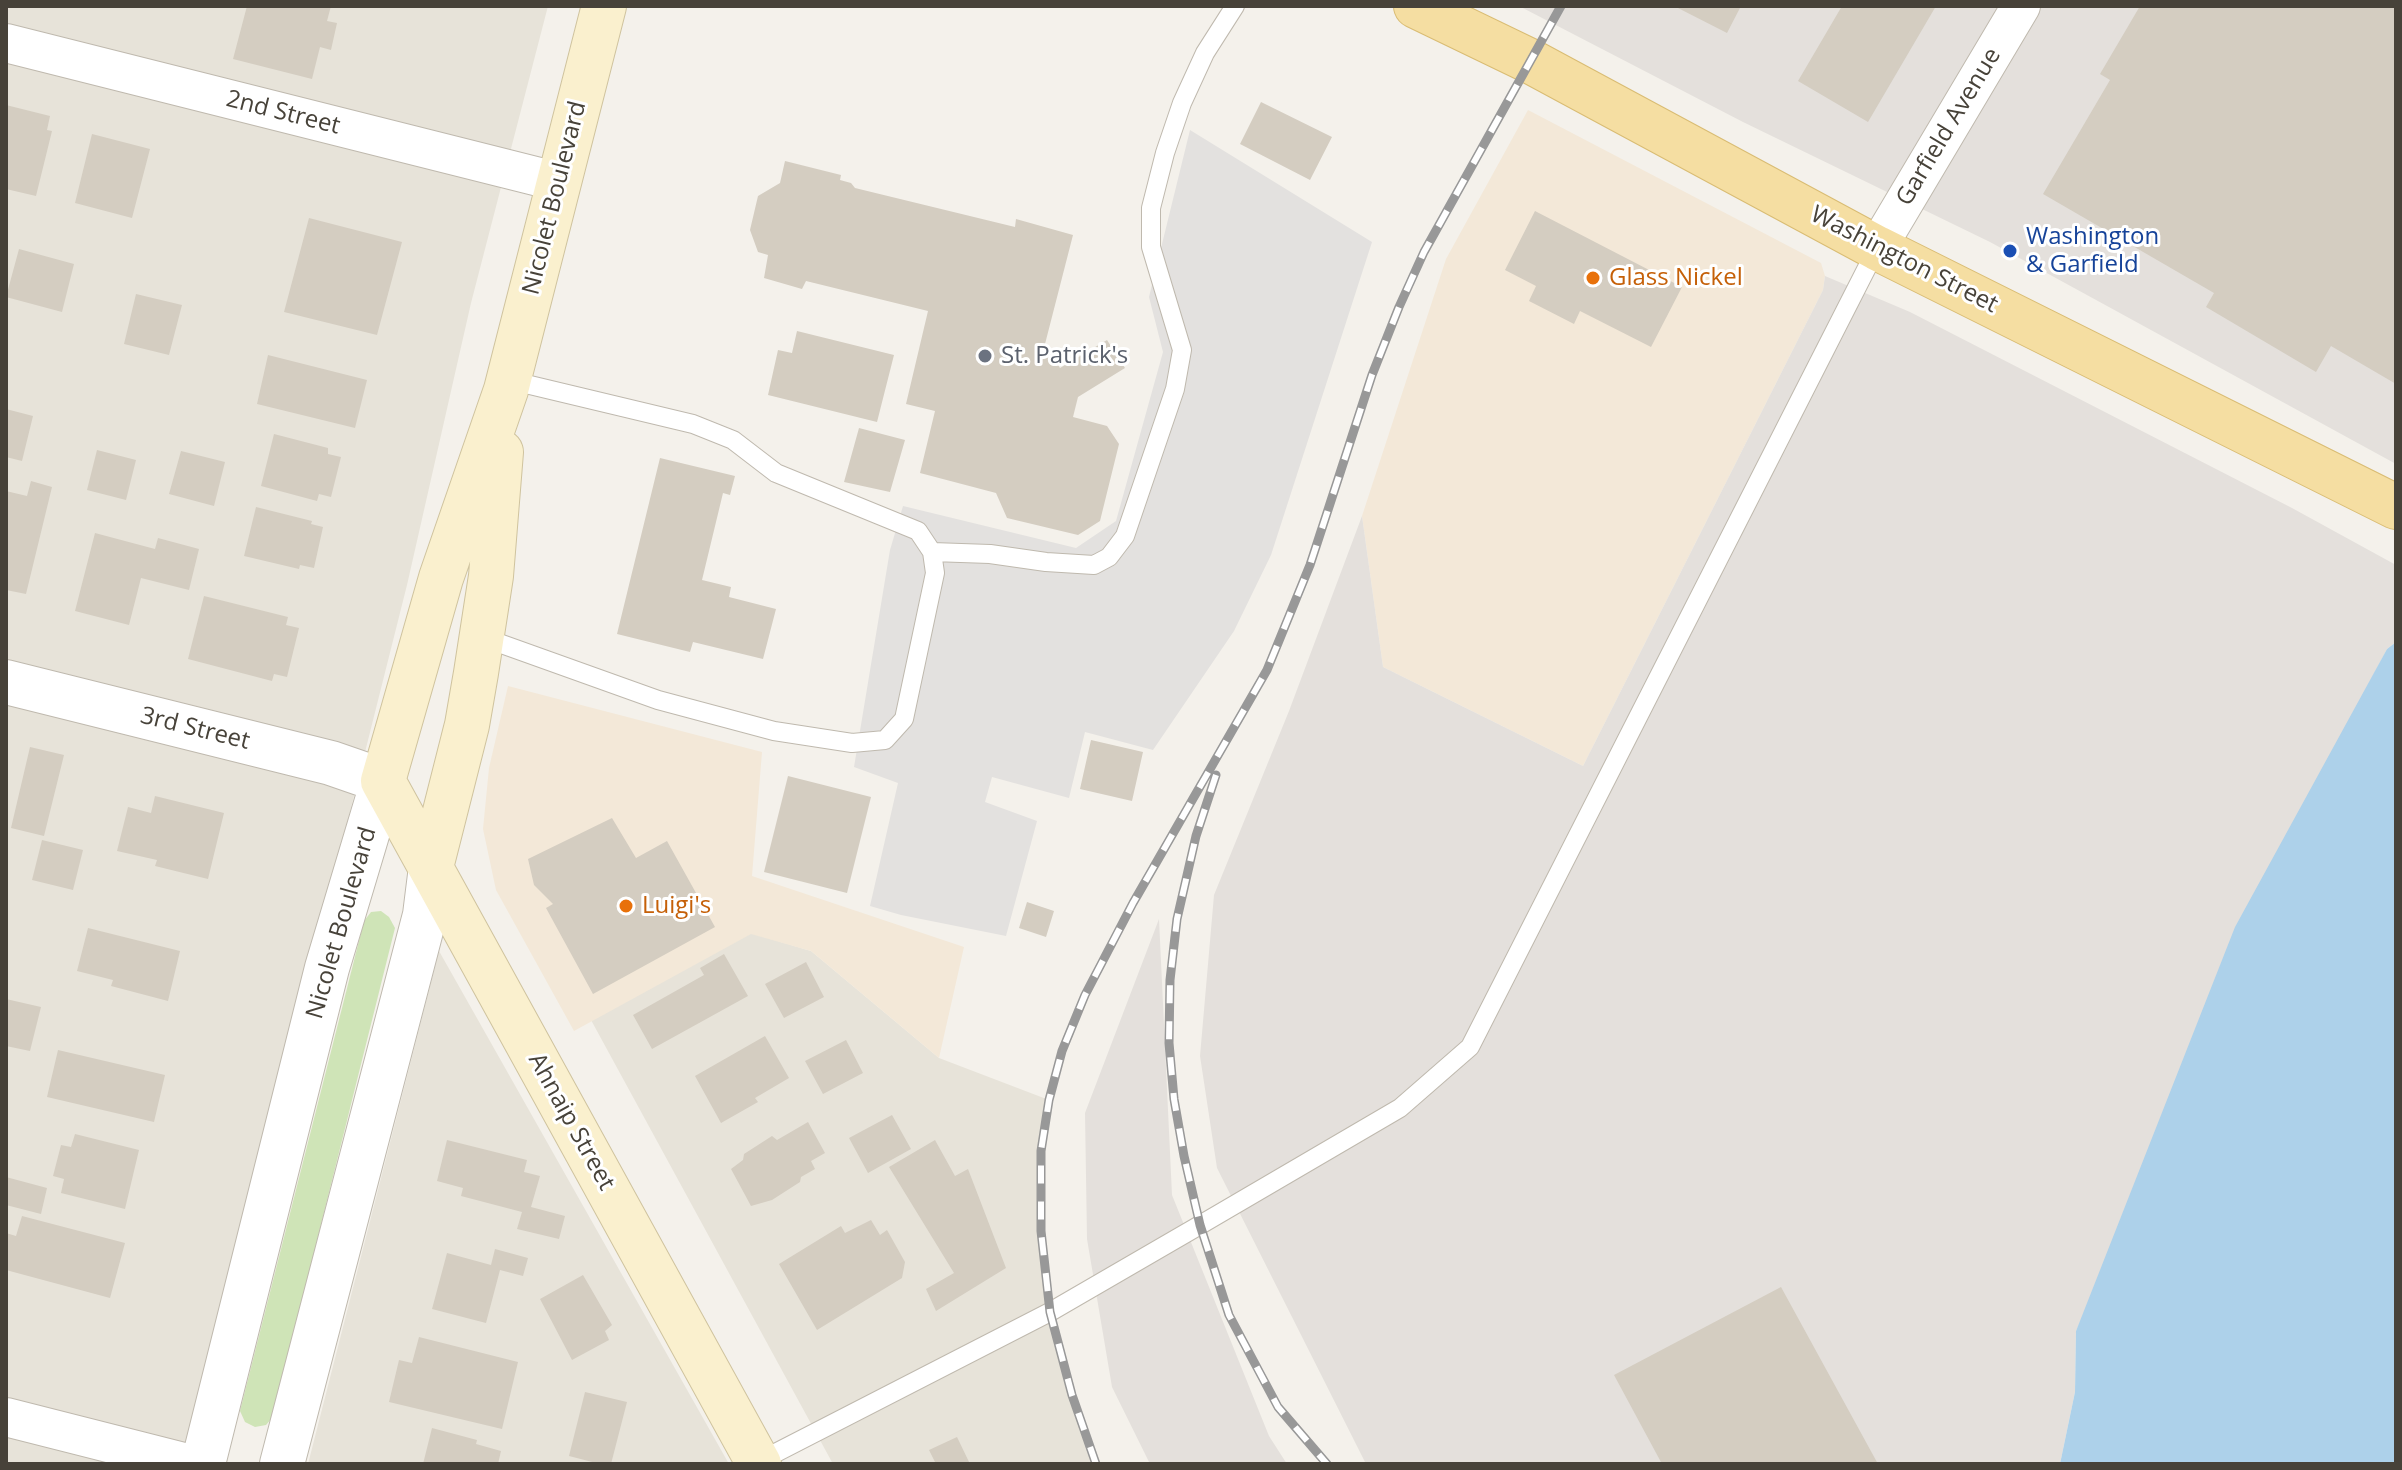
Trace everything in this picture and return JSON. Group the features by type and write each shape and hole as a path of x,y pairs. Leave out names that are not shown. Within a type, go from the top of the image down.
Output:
{"main road":[{"name":"Nicolet Boulevard","path":"383,781 441,578 507,385 604,6"},
{"name":"Washington Street","path":"1416,6 1530,61 1877,248 2396,507"},
{"name":"Nicolet Boulevard","path":"431,867 467,725 482,637 491,576 507,385"},
{"name":"Ahnaip Street","path":"383,781 758,1463"}],"street":[{"name":"Garfield Avenue","path":"1877,248 2021,6"},
{"name":"2nd Street","path":"6,43 559,182"},
{"name":"3rd Street","path":"6,682 331,763 383,781"},
{"name":"Nicolet Boulevard","path":"203,1464 327,968 383,781"},
{"name":"Nicolet Boulevard","path":"282,1464 425,915 431,867"},
{"path":"6,1417 191,1464"}],"lane":[{"path":"932,552 990,554 1094,565 1109,557 1125,536 1175,389 1182,350 1151,247 1151,208 1182,103 1205,53 1235,6"},
{"path":"758,1463 1050,1312 1400,1108 1470,1047 1877,248"},
{"path":"482,637 658,700 774,731 852,743 885,740 904,719 935,573 932,552 918,531 776,473 733,440 693,424 507,385"}],"shaded area":[{"path":"6,6 548,6 471,303 407,585 186,1464 6,1464"},
{"path":"1519,6 2396,6 2396,464 1990,242 1743,122"},
{"path":"1528,110 1821,263 1825,276 1823,290 1583,766 1383,667 1362,516 1446,259"},
{"path":"1190,130 1372,242 1271,555 1234,631 1153,750 1085,732 1069,798 992,777 985,802 1037,821 1006,936 870,906 898,783 854,767 890,550 903,506 1076,548 1116,521 1163,352 1149,297"},
{"path":"1825,276 1910,312 2292,508 2396,565 2396,642 2387,649 2362,697 2076,1331 2075,1392 2060,1464 1366,1464 1217,1168 1200,1056 1214,895 1289,711 1362,516 1383,667 1583,766 1823,290"},
{"path":"508,686 762,752 752,876 964,947 939,1058 811,951 751,934 574,1031 496,890 483,829 489,768"},
{"path":"1159,919 1172,1195 1269,1436 1287,1464 1150,1464 1112,1387 1087,1239 1085,1113"},
{"path":"751,933 811,951 939,1058 1049,1100 1041,1151 1041,1231 1050,1312 1072,1395 1096,1464 833,1464 591,1020"},
{"path":"439,951 729,1464 308,1464"}],"green space":[{"path":"381,911 395,928 273,1417 266,1425 255,1427 245,1422 240,1411 364,921 371,912"}],"water":[{"path":"2396,642 2396,1464 2060,1464 2075,1392 2076,1331 2235,927 2387,649"}],"building":[{"path":"247,6 331,6 327,21 337,23 331,50 320,47 312,79 233,59"},
{"path":"1674,6 1741,6 1727,33"},
{"path":"1842,6 1936,6 1868,122 1798,81"},
{"path":"2140,6 2396,6 2396,384 2331,346 2316,372 2206,307 2214,293 2043,194 2110,80 2100,74"},
{"path":"1261,102 1332,137 1310,180 1240,144"},
{"path":"6,105 50,116 47,130 52,131 36,196 6,189"},
{"path":"92,134 150,149 132,218 75,203"},
{"name":"St. Patrick's","path":"785,161 841,175 840,180 851,183 855,188 1015,227 1016,219 1073,235 1045,344 1060,368 1107,340 1125,368 1078,397 1073,417 1107,426 1119,444 1100,521 1078,535 1007,518 996,493 920,473 935,411 906,404 928,311 806,281 802,289 764,278 768,255 758,252 750,230 758,196 780,183"},
{"name":"Glass Nickel","path":"1535,211 1682,287 1651,347 1580,311 1574,324 1529,301 1536,286 1505,270"},
{"path":"309,218 402,242 377,335 284,312"},
{"path":"19,249 74,264 62,312 6,297"},
{"path":"136,294 182,305 169,355 124,344"},
{"path":"797,331 894,355 877,422 768,395 778,350 792,353"},
{"path":"268,355 367,380 355,428 257,404"},
{"path":"6,409 33,416 22,461 6,457"},
{"path":"859,428 905,440 890,492 844,482"},
{"path":"274,434 328,448 328,454 341,457 331,497 319,494 317,501 261,486"},
{"path":"97,450 136,460 126,500 87,490"},
{"path":"181,451 225,462 214,506 169,494"},
{"path":"660,458 735,476 730,495 723,493 702,580 731,587 729,597 776,609 763,659 693,642 690,652 617,634"},
{"path":"31,481 52,487 26,594 6,590 6,491 27,496"},
{"path":"256,507 312,521 311,524 323,527 314,568 300,565 299,569 244,556"},
{"path":"95,533 155,549 158,538 199,549 189,590 141,578 129,625 75,611"},
{"path":"204,596 288,617 286,625 299,628 287,677 274,674 272,681 188,659"},
{"path":"1091,740 1143,752 1132,801 1080,789"},
{"path":"30,747 64,755 44,836 11,828"},
{"path":"788,776 871,797 847,893 764,872"},
{"path":"155,796 224,813 208,879 155,866 157,860 117,851 128,807 151,813"},
{"name":"Luigi's","path":"612,818 636,858 667,841 715,927 593,994 546,908 553,904 534,885 528,859"},
{"path":"42,840 83,850 73,890 32,880"},
{"path":"1027,902 1054,911 1046,937 1019,928"},
{"path":"88,928 180,951 168,1001 111,986 113,980 77,971"},
{"path":"724,954 748,996 652,1049 633,1015 704,975 700,968"},
{"path":"806,962 824,997 784,1018 765,984"},
{"path":"6,999 41,1007 30,1051 6,1046"},
{"path":"765,1036 789,1078 755,1098 758,1102 721,1123 695,1076"},
{"path":"846,1040 863,1073 823,1094 805,1061"},
{"path":"58,1050 165,1075 154,1122 47,1097"},
{"path":"892,1115 911,1149 868,1173 849,1138"},
{"path":"808,1122 825,1153 811,1161 815,1169 772,1200 751,1206 731,1169 743,1160 744,1154 772,1136 777,1140"},
{"path":"75,1134 139,1150 125,1209 61,1193 64,1179 53,1176 61,1145 71,1147"},
{"path":"447,1140 527,1160 524,1172 540,1176 531,1207 565,1216 559,1239 517,1229 522,1212 461,1196 463,1188 437,1181"},
{"path":"935,1140 955,1176 968,1169 1006,1268 936,1311 926,1289 954,1273 889,1167"},
{"path":"6,1177 47,1188 41,1214 6,1205"},
{"path":"22,1216 125,1243 110,1298 6,1270 6,1233 16,1236"},
{"path":"871,1220 880,1235 887,1230 905,1262 902,1278 817,1330 779,1264 841,1226 845,1233"},
{"path":"495,1249 528,1258 523,1276 500,1270 486,1323 432,1309 447,1253 491,1265"},
{"path":"583,1275 612,1325 605,1331 609,1340 572,1360 540,1299"},
{"path":"1781,1287 1878,1464 1662,1464 1614,1375"},
{"path":"419,1337 518,1362 502,1429 389,1402 399,1360 412,1363"},
{"path":"585,1392 627,1402 611,1464 569,1456"},
{"path":"432,1428 477,1440 476,1444 501,1451 498,1464 423,1464"},
{"path":"957,1437 970,1464 936,1464 929,1450"}],"railway":[{"path":"1096,1464 1072,1395 1050,1312 1041,1231 1041,1151 1049,1100 1062,1051 1085,995 1133,903 1267,670 1310,565 1372,375 1399,307 1424,252 1561,6"},
{"path":"1216,775 1196,836 1177,919 1170,980 1169,1043 1174,1099 1200,1225 1229,1315 1278,1407 1327,1464"}],"place":[{"name":"Washington & Garfield","path":"2010,251"},
{"name":"Glass Nickel","path":"1593,278"},
{"name":"St. Patrick's","path":"985,356"},
{"name":"Luigi's","path":"626,906"}]}
